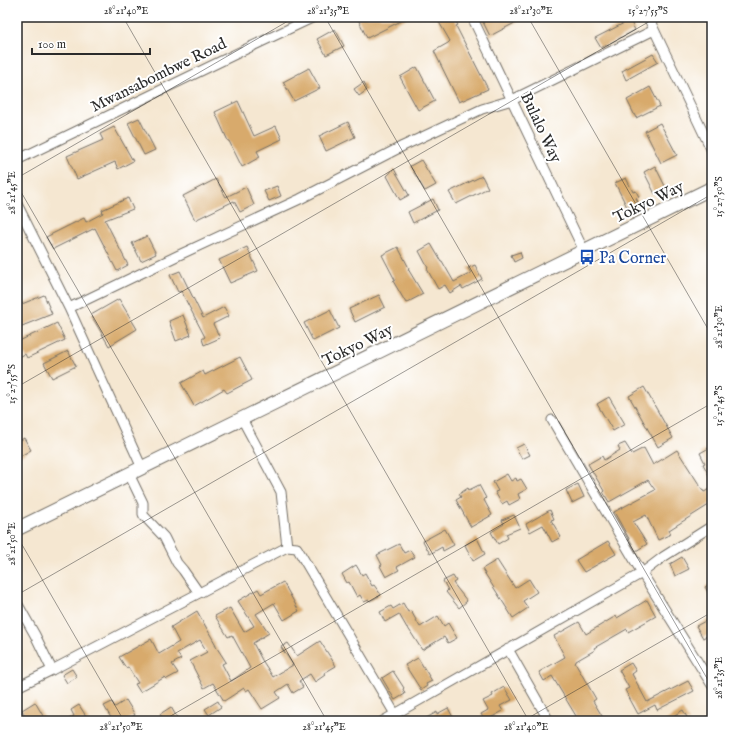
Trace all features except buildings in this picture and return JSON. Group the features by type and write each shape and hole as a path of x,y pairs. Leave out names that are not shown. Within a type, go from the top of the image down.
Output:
{"street":[{"name":"Mwansabombwe Road","path":"17,160 314,17"},
{"name":"Bulalo Way","path":"472,17 584,251"},
{"path":"648,17 712,151"},
{"path":"69,308 300,199 417,139 482,109 512,100 654,30"},
{"name":"Tokyo Way","path":"17,529 712,188"},
{"path":"17,204 69,308 142,468"},
{"path":"242,419 280,492 287,547"},
{"path":"552,420 642,573 712,685"},
{"path":"129,474 143,503 144,516 164,537 177,563 199,593"},
{"path":"383,721 642,573 712,526"},
{"path":"17,687 287,547 293,547 297,548 395,714"},
{"path":"17,603 52,670"},
{"path":"508,649 549,721"}],"place":[{"name":"Pa Corner","path":"587,257"}]}
